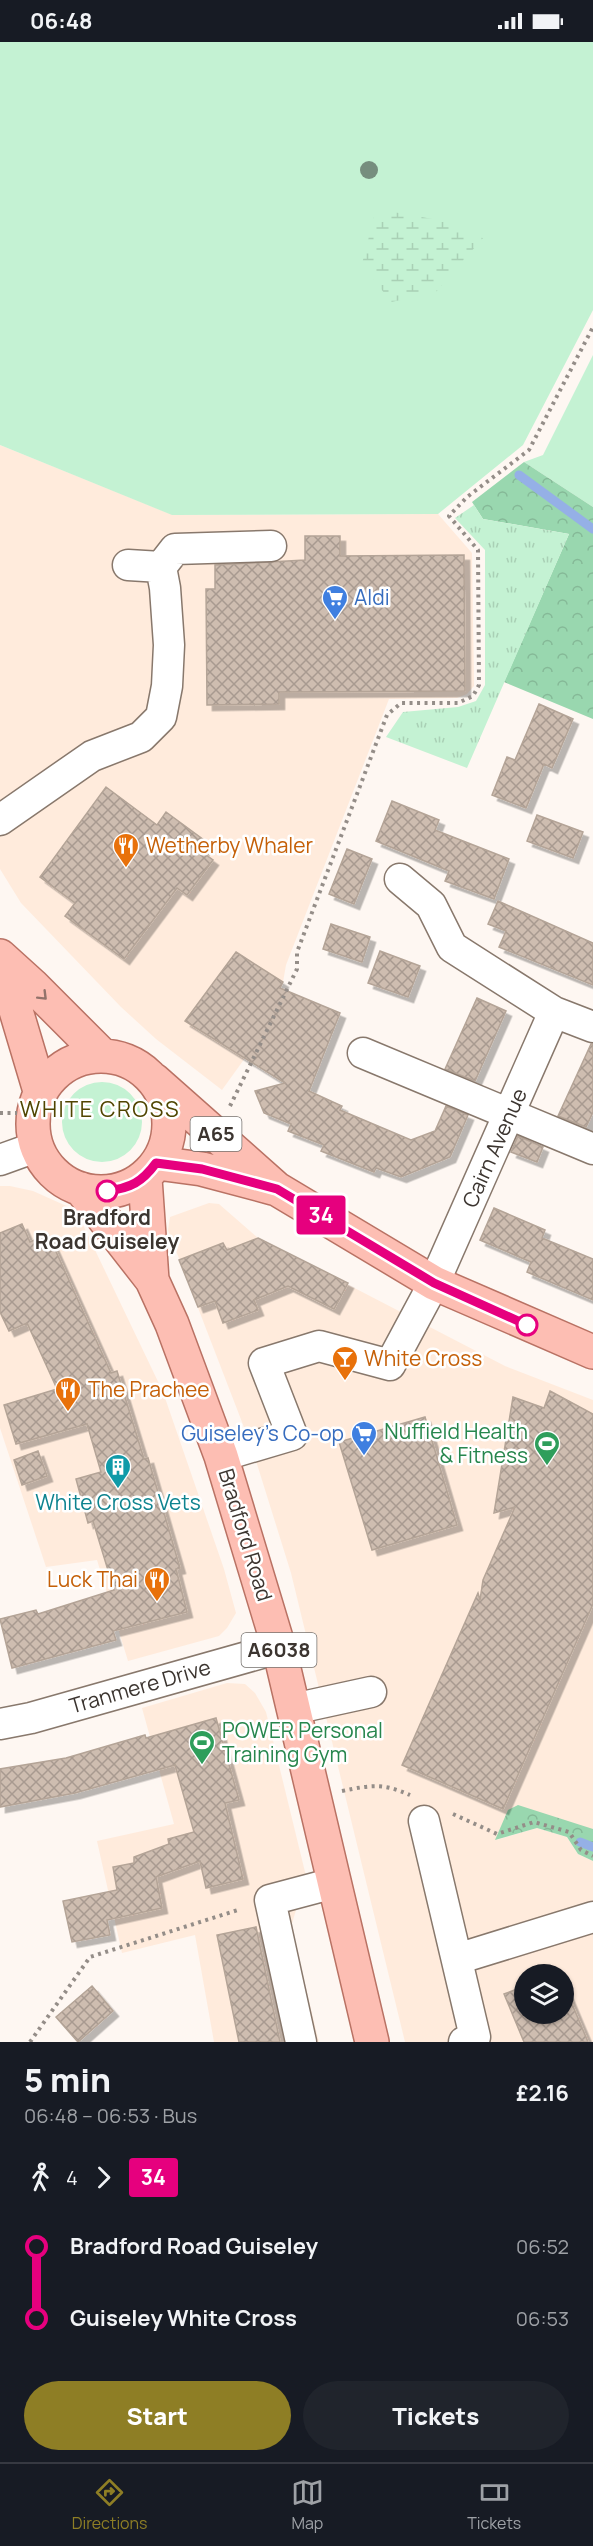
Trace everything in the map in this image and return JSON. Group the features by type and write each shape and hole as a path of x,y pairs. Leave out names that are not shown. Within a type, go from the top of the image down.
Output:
{"main road":[{"path":"0,957 32,985 102,1055"},
{"path":"0,957 40,1091"},
{"name":"A65","path":"277,1189 202,1169 151,1171 122,1189 101,1192 81,1189 62,1180 46,1166 36,1148 32,1130 33,1113 40,1091 51,1076 66,1064 83,1057 102,1055 121,1058 139,1066 277,1189 434,1283 593,1352"},
{"name":"A65","path":"151,1171 166,1143 169,1121 165,1099 154,1080"},
{"name":"Bradford Road","path":"151,1171 152,1280"},
{"name":"Bradford Road","path":"81,1189 152,1280 172,1324 221,1456 279,1648 372,2042"}],"street":[{"path":"0,820 92,756 141,737 161,717 167,686 169,645 165,588 161,567 175,549 271,546"},
{"path":"128,565 161,567"},
{"path":"400,879 431,905 452,947 554,1012 593,1027"},
{"name":"Cairn Avenue","path":"221,1456 292,1436 264,1363 318,1346 390,1365 434,1283 554,1012"},
{"path":"363,1053 593,1149"},
{"path":"0,1160 36,1148"},
{"name":"Tranmere Drive","path":"0,1724 31,1718 279,1648"},
{"path":"293,1709 371,1692"},
{"path":"424,1821 475,2037 464,2042"},
{"path":"302,2042 270,1900 334,1883"},
{"path":"457,1959 593,1917"}],"path":[{"path":"229,1109 297,969 297,952 387,715 401,703 458,703 473,696 479,685 478,550 449,516 466,497 529,450 593,327"},
{"path":"497,1834 534,1822 570,1832 581,1850 593,1856"},
{"path":"30,2042 90,1957 270,1900"}],"shaded area":[{"path":"0,445 173,515 438,514 472,553 474,686 467,694 457,698 389,699 286,965 283,982 245,1058 222,1090 156,1039 121,1007 21,903 0,869"},
{"path":"0,1186 33,1191 71,1208 84,1227 163,1392 224,1569 236,1613 219,1636 128,1661 97,1560 46,1567 0,1428"},
{"path":"209,1203 219,1204 258,1238 505,1366 593,1400 593,1839 533,1816 496,1840 537,1828 567,1837 578,1854 593,1861 593,2042 405,2042 291,1573 252,1448 168,1230 170,1217"},
{"path":"227,1683 245,1684 255,1693 266,1712 306,1876 291,1927 319,2042 214,2042 195,1935 122,1953 97,1841 174,1824 142,1708"}],"green space":[{"path":"0,42 593,42 593,310 523,445 438,514 172,515 0,445"},
{"path":"376,209 444,221 483,238 435,293 391,302 362,264"},
{"path":"593,355 593,507 524,462 543,455"},
{"path":"524,462 593,507 593,719 504,682 569,534 483,519 472,502"},
{"path":"474,505 483,519 569,534 467,768 386,737 403,712 458,707 476,701 485,685 485,550 455,518"},
{"path":"102,1082 117,1085 130,1094 139,1107 142,1122 139,1137 130,1150 117,1159 102,1162 87,1159 74,1150 65,1137 62,1122 65,1107 74,1094 87,1085"},
{"path":"518,1805 593,1829 593,1861 578,1854 567,1837 537,1828 495,1840 508,1810"}],"building":[{"name":"Aldi","path":"305,536 340,536 340,556 464,555 465,691 279,692 279,704 207,705 206,589 215,589 215,565 305,560"},
{"path":"539,704 573,719 552,768 544,764 526,808 492,795 507,757 515,760"},
{"name":"Wetherby Whaler","path":"106,787 157,825 166,812 208,843 202,852 213,860 187,895 177,888 124,959 65,916 75,903 40,877"},
{"path":"392,801 439,820 435,830 509,859 494,899 445,881 449,871 376,841"},
{"path":"537,815 583,832 573,858 527,841"},
{"path":"347,849 372,859 354,904 329,894"},
{"path":"498,901 593,943 593,985 499,947 506,931 488,924"},
{"path":"331,924 370,937 362,962 323,949"},
{"path":"380,951 420,966 408,997 368,983"},
{"path":"236,952 283,982 280,988 340,1013 309,1091 342,1106 340,1110 411,1140 435,1131 446,1106 468,1115 450,1157 401,1177 376,1168 374,1172 321,1151 324,1145 288,1131 291,1124 264,1113 255,1091 285,1083 185,1021"},
{"path":"477,998 506,1011 475,1081 445,1069"},
{"path":"593,1044 593,1112 586,1127 558,1116"},
{"path":"518,1136 543,1147 537,1162 511,1152"},
{"path":"494,1208 545,1230 542,1238 593,1259 593,1300 527,1272 531,1262 480,1240"},
{"path":"22,1224 30,1242 48,1234 111,1373 117,1371 144,1459 148,1458 180,1568 176,1569 187,1612 113,1631 116,1640 12,1668 0,1619 36,1610 38,1614 114,1590 93,1521 88,1523 76,1479 101,1472 87,1424 16,1444 4,1405 57,1389 27,1323 9,1331 0,1312 0,1233"},
{"path":"258,1238 348,1283 334,1309 288,1286 254,1300 258,1310 223,1323 215,1301 198,1307 179,1260 223,1243 227,1250"},
{"path":"550,1391 593,1414 593,1604 503,1809 402,1765 478,1593 480,1600 483,1580 515,1507 494,1513 513,1397 544,1408"},
{"path":"425,1417 457,1525 372,1550 339,1442"},
{"path":"38,1451 47,1476 22,1485 14,1460"},
{"path":"216,1718 239,1800 225,1803 243,1879 206,1888 200,1861 156,1877 162,1908 107,1920 110,1935 72,1942 63,1901 117,1890 113,1867 134,1863 134,1857 169,1844 168,1839 194,1832 175,1765 75,1793 0,1807 0,1769 66,1758 145,1735 146,1738"},
{"path":"256,1927 280,2042 239,2042 217,1935"},
{"path":"92,1986 113,2011 78,2042 56,2017"},
{"path":"514,1990 514,2018 504,1994"},
{"path":"574,2009 588,2042 524,2042 516,2024 574,2024"}],"waterway":[{"path":"519,475 593,529"},
{"path":"580,1842 593,1847"}],"bus line":[{"name":"34","path":"107,1191 122,1189 145,1179 156,1163 202,1169 277,1189 434,1283 527,1325"}],"place":[{"name":"Aldi","path":"335,621"},
{"name":"Wetherby Whaler","path":"126,869"},
{"name":"Bradford Road Guiseley","path":"107,1191"},
{"name":"White Cross","path":"345,1382"},
{"name":"The Prachee","path":"68,1413"},
{"name":"Guiseley's Co-op","path":"364,1457"},
{"name":"Nuffield Health & Fitness","path":"547,1467"},
{"name":"White Cross Vets","path":"118,1490"},
{"name":"Luck Thai","path":"157,1603"},
{"name":"POWER Personal Training Gym","path":"202,1766"}],"district":[{"name":"WHITE CROSS","path":"100,1109"}]}
